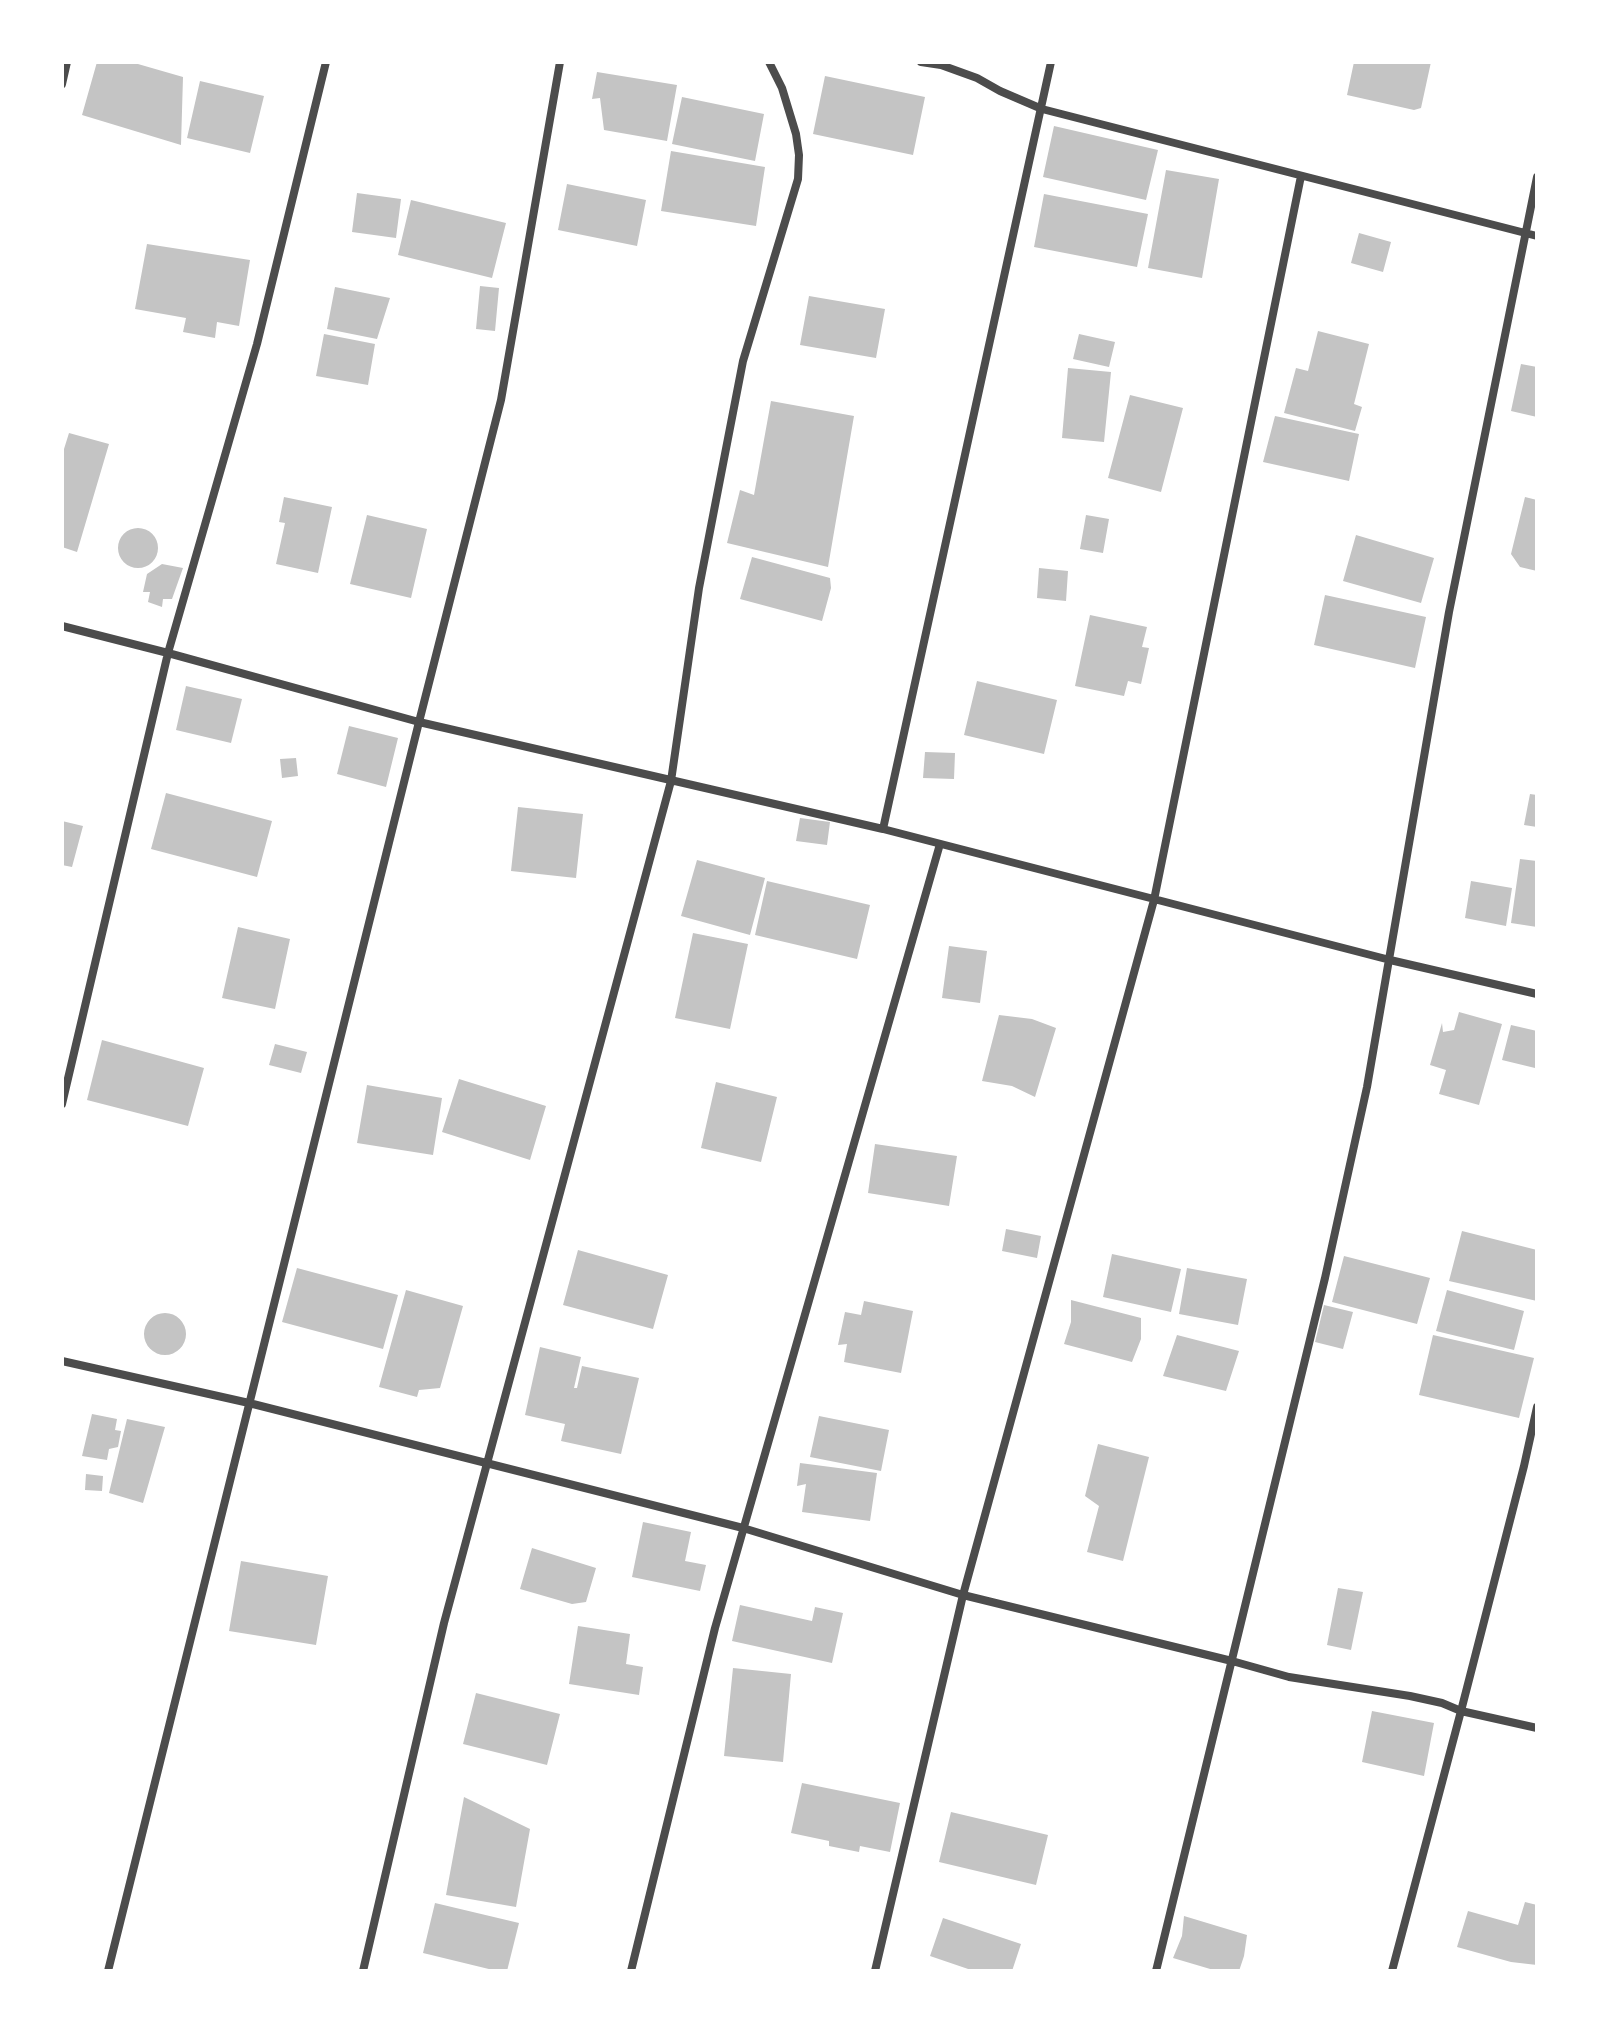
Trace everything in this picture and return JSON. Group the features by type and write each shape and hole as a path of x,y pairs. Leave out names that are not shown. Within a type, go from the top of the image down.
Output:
{"street":[{"path":"62,84 67,62"},
{"path":"62,1104 168,653 257,344 326,62"},
{"path":"108,1971 501,400 560,62"},
{"path":"363,1971 444,1623 671,781 699,588 743,361 798,179 796,134 782,88 769,62"},
{"path":"921,62 941,65 977,78 1042,109 1537,236"},
{"path":"883,829 1051,62"},
{"path":"875,1971 963,1595 1154,900 1301,176"},
{"path":"1156,1971 1328,1263 1367,1087 1449,612 1537,177"},
{"path":"62,626 419,722 883,829 1390,960 1537,994"},
{"path":"631,1971 715,1628 940,844"},
{"path":"62,1361 249,1403 743,1528 963,1595 1289,1677 1380,1690 1537,1728"},
{"path":"1392,1971 1537,1407"}],"building":[{"path":"97,62 131,62 183,77 181,145 82,115"},
{"path":"1354,62 1431,62 1421,108 1414,110 1347,95"},
{"path":"597,72 677,85 667,141 604,130 600,98 592,99"},
{"path":"825,76 925,97 913,155 813,134"},
{"path":"200,81 264,96 250,153 187,138"},
{"path":"682,97 764,114 755,161 672,144"},
{"path":"1054,126 1158,150 1146,200 1043,177"},
{"path":"671,151 765,167 756,226 661,211"},
{"path":"1166,170 1219,179 1202,278 1148,268"},
{"path":"567,184 646,200 637,246 558,230"},
{"path":"357,193 401,199 396,238 352,232"},
{"path":"1044,194 1148,214 1137,267 1034,247"},
{"path":"411,200 506,223 492,278 398,255"},
{"path":"1359,233 1391,242 1383,272 1351,263"},
{"path":"147,244 250,260 239,326 217,322 215,338 183,332 186,318 135,309"},
{"path":"480,286 499,288 495,331 476,329"},
{"path":"335,287 390,298 377,339 327,329"},
{"path":"809,296 885,309 876,358 800,345"},
{"path":"1318,331 1369,344 1354,404 1362,407 1355,431 1284,413 1296,368 1308,371"},
{"path":"324,334 375,344 368,385 316,376"},
{"path":"1079,334 1115,342 1109,367 1073,359"},
{"path":"1521,364 1537,367 1537,417 1511,411"},
{"path":"1068,368 1111,372 1104,442 1062,438"},
{"path":"1130,395 1183,408 1161,492 1108,478"},
{"path":"771,401 854,416 828,567 727,543 740,490 754,495"},
{"path":"1275,416 1359,434 1349,481 1263,462"},
{"path":"69,433 109,444 77,552 62,547 62,448"},
{"path":"284,497 332,507 318,573 276,564 285,523 279,522"},
{"path":"1525,497 1537,500 1537,571 1520,567 1511,554"},
{"path":"367,515 427,529 411,598 350,584"},
{"path":"1086,515 1109,519 1103,553 1080,549"},
{"path":"138,528 152,534 158,548 152,562 138,568 124,562 118,548 124,534"},
{"path":"1356,535 1434,558 1421,603 1343,581"},
{"path":"752,557 830,578 831,588 822,621 740,599"},
{"path":"162,564 183,568 172,599 163,599 162,607 148,602 150,592 143,592 147,574"},
{"path":"1039,568 1068,571 1066,601 1037,598"},
{"path":"1325,595 1426,617 1415,668 1314,645"},
{"path":"1090,615 1147,627 1142,647 1149,648 1141,684 1128,681 1124,696 1075,686"},
{"path":"977,681 1057,700 1044,754 964,735"},
{"path":"186,686 242,699 231,743 176,730"},
{"path":"349,726 398,738 386,787 337,774"},
{"path":"925,752 955,753 954,779 923,778"},
{"path":"296,758 298,776 282,778 280,759"},
{"path":"166,793 272,821 257,877 151,849"},
{"path":"1530,794 1537,795 1537,827 1524,825"},
{"path":"518,807 583,814 576,878 511,871"},
{"path":"800,818 830,822 827,845 796,841"},
{"path":"62,821 83,826 72,867 62,865"},
{"path":"1520,859 1537,861 1537,927 1511,923"},
{"path":"697,860 765,878 750,935 681,916"},
{"path":"767,881 870,905 857,959 755,935"},
{"path":"1471,881 1512,888 1506,926 1465,918"},
{"path":"238,927 290,939 275,1009 222,998"},
{"path":"693,933 748,944 730,1029 675,1018"},
{"path":"949,946 987,951 980,1003 942,998"},
{"path":"1459,1012 1502,1024 1479,1105 1439,1094 1446,1070 1430,1065 1442,1023 1443,1032 1454,1030"},
{"path":"999,1015 1032,1019 1056,1028 1035,1097 1012,1086 982,1081"},
{"path":"1511,1025 1537,1031 1535,1068 1502,1060"},
{"path":"102,1040 204,1068 188,1126 87,1100"},
{"path":"275,1044 307,1052 301,1073 269,1065"},
{"path":"459,1079 546,1106 530,1160 442,1132"},
{"path":"716,1082 777,1097 761,1162 701,1148"},
{"path":"367,1085 442,1098 433,1155 357,1143"},
{"path":"875,1144 957,1156 949,1206 868,1193"},
{"path":"1006,1229 1041,1236 1037,1258 1002,1251"},
{"path":"1462,1231 1537,1250 1537,1301 1449,1281"},
{"path":"578,1250 668,1275 653,1329 563,1305"},
{"path":"1112,1254 1181,1269 1171,1312 1103,1297"},
{"path":"1344,1256 1430,1278 1417,1324 1332,1302"},
{"path":"297,1268 398,1295 383,1349 282,1322"},
{"path":"1187,1268 1247,1279 1238,1325 1179,1314"},
{"path":"406,1290 463,1306 440,1388 419,1390 417,1397 379,1387"},
{"path":"1447,1290 1524,1311 1514,1350 1436,1331"},
{"path":"1071,1300 1141,1318 1141,1339 1132,1362 1064,1344 1071,1322"},
{"path":"864,1301 913,1311 901,1373 844,1362 847,1344 838,1345 845,1312 861,1315"},
{"path":"1324,1305 1353,1312 1343,1349 1315,1342"},
{"path":"165,1313 180,1319 186,1334 180,1349 165,1355 150,1349 144,1334 150,1319"},
{"path":"1177,1335 1239,1351 1226,1391 1163,1376"},
{"path":"1433,1335 1534,1358 1519,1418 1419,1395"},
{"path":"540,1347 581,1357 574,1388 577,1388 582,1366 639,1378 621,1454 561,1441 565,1424 525,1415"},
{"path":"92,1414 117,1419 115,1430 121,1431 118,1447 109,1449 107,1460 82,1456"},
{"path":"819,1416 889,1430 881,1471 810,1457"},
{"path":"127,1419 165,1427 143,1503 109,1493"},
{"path":"1098,1444 1149,1457 1123,1561 1087,1552 1099,1506 1085,1496"},
{"path":"800,1463 877,1473 870,1521 802,1512 806,1484 797,1486"},
{"path":"86,1474 103,1476 102,1491 85,1490"},
{"path":"643,1522 691,1532 685,1561 706,1565 700,1591 632,1577"},
{"path":"532,1548 596,1568 586,1602 572,1604 520,1589"},
{"path":"241,1561 328,1576 316,1645 229,1631"},
{"path":"1338,1588 1363,1592 1351,1650 1327,1645"},
{"path":"740,1605 812,1621 815,1607 843,1613 832,1663 732,1641"},
{"path":"578,1626 630,1634 626,1664 643,1667 639,1695 569,1684"},
{"path":"733,1668 791,1674 783,1762 724,1756"},
{"path":"476,1693 560,1714 547,1765 463,1744"},
{"path":"1372,1711 1434,1723 1424,1776 1362,1762"},
{"path":"802,1783 900,1803 890,1852 860,1846 859,1852 829,1846 829,1841 791,1833"},
{"path":"464,1797 530,1829 516,1907 446,1895"},
{"path":"951,1812 1048,1835 1036,1885 939,1862"},
{"path":"1525,1902 1537,1905 1537,1965 1511,1962 1457,1947 1468,1911 1518,1925"},
{"path":"435,1903 519,1923 507,1971 423,1953"},
{"path":"1184,1916 1247,1935 1239,1971 1217,1971 1173,1958 1182,1936"},
{"path":"943,1918 1021,1944 1012,1971 974,1971 930,1956"}]}
